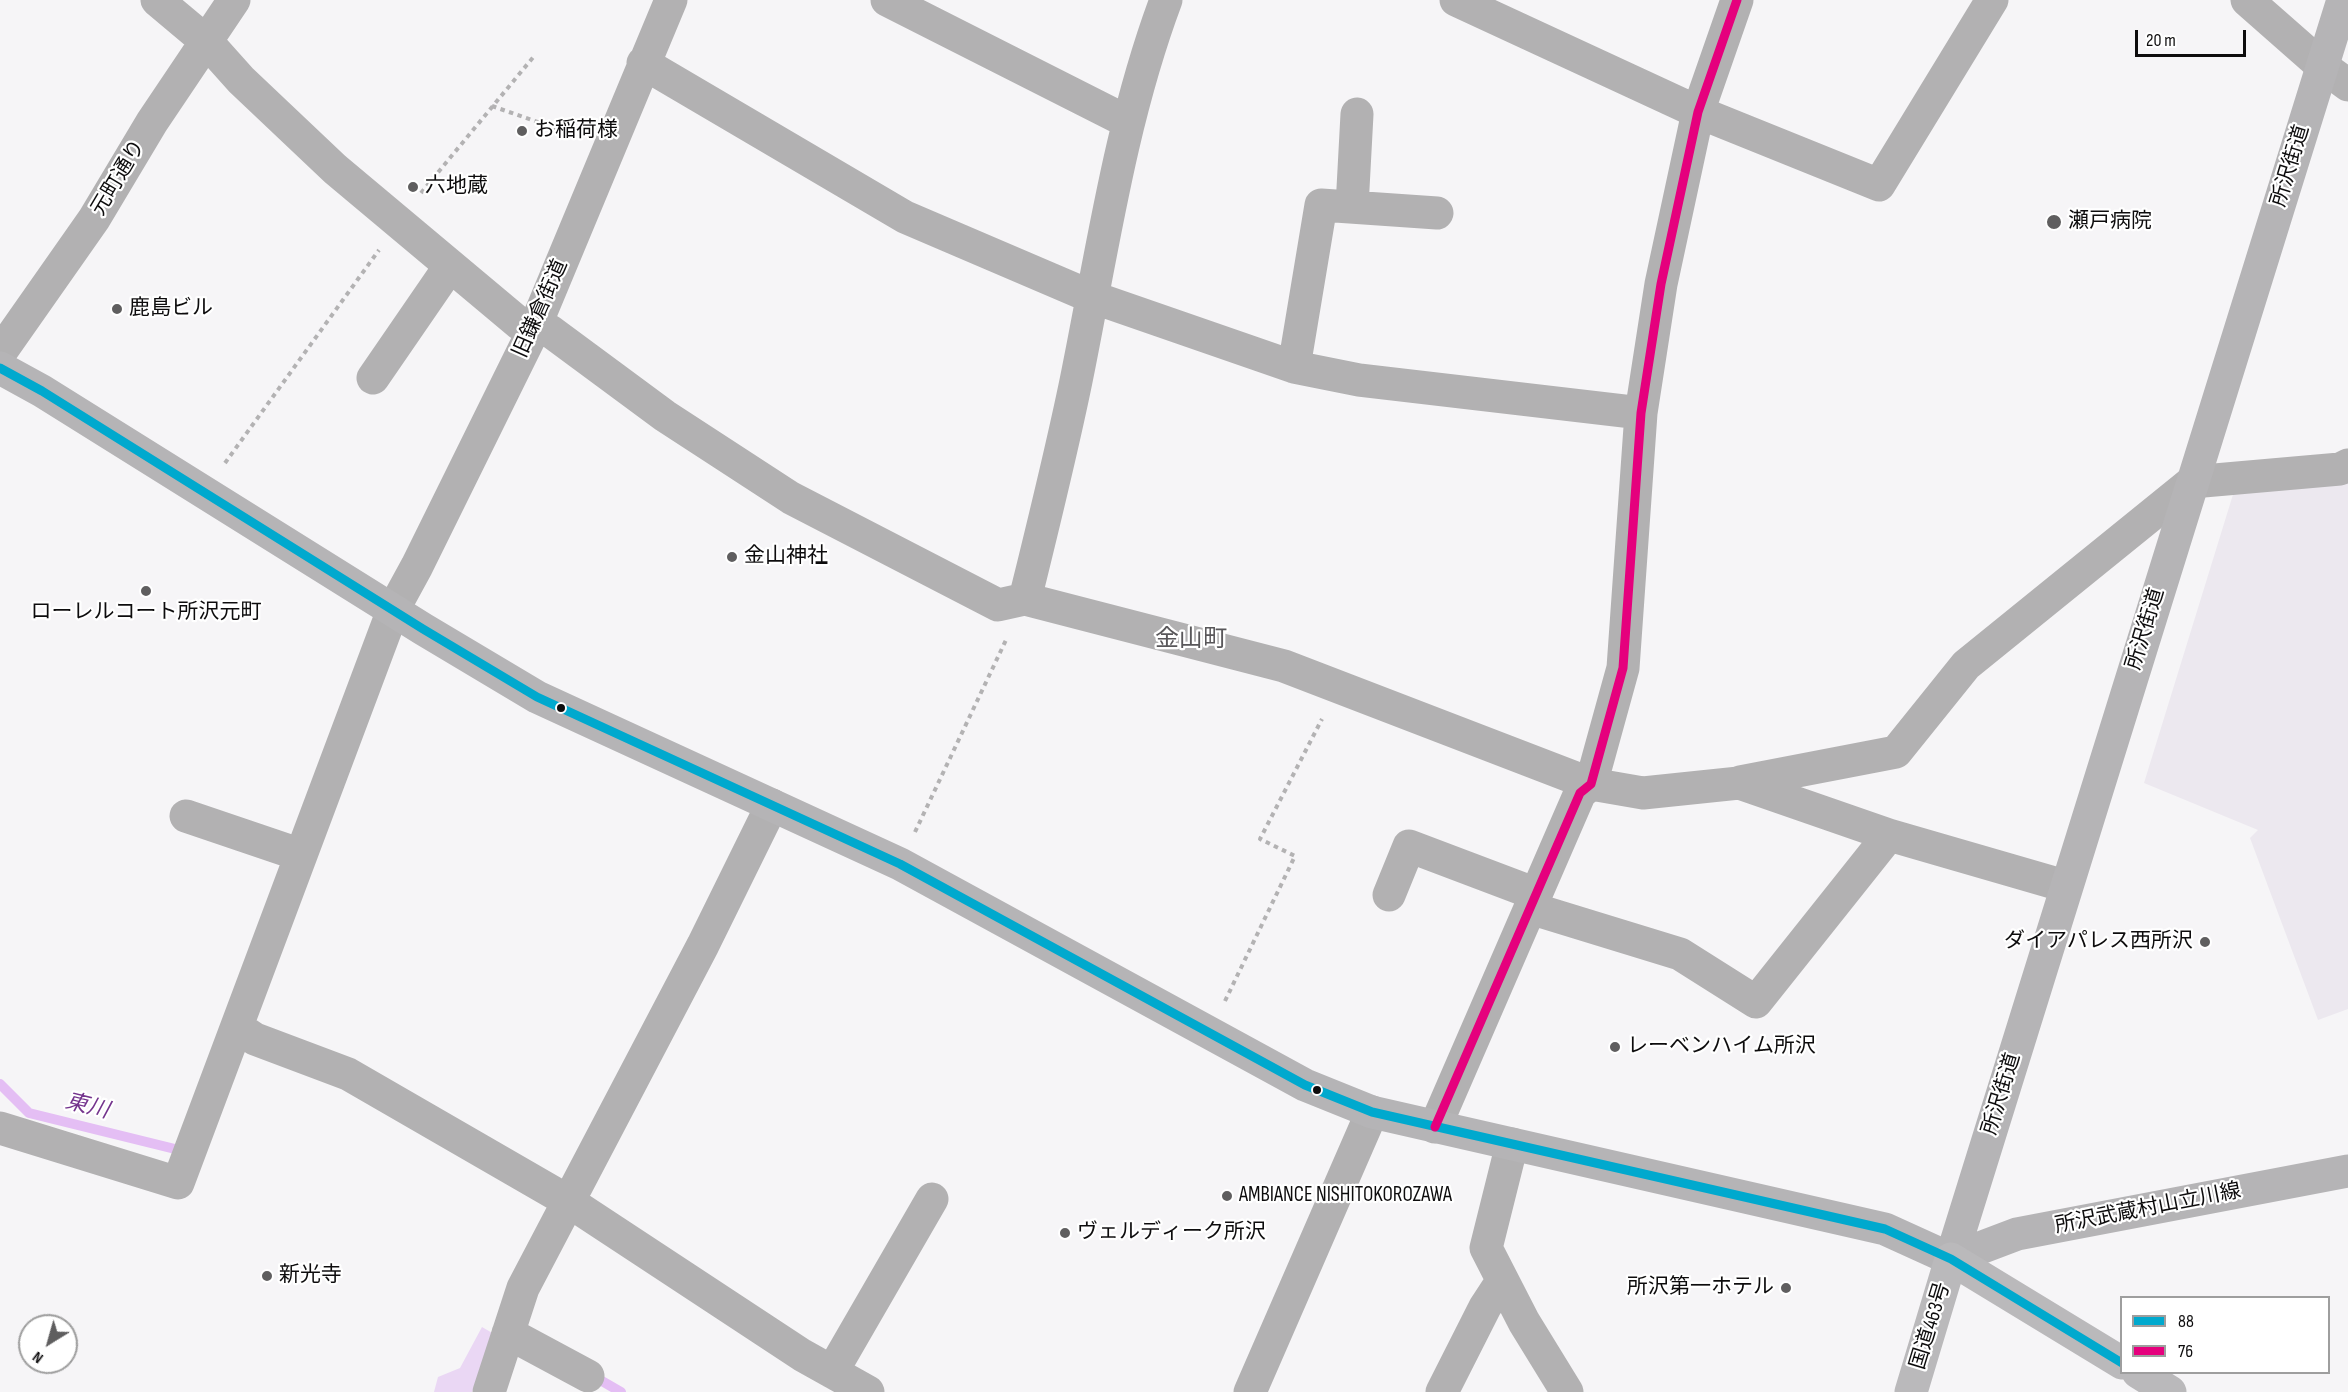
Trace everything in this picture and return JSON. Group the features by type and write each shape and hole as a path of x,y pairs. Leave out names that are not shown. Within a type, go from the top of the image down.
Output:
{"highway":[{"path":"1951,1259 2120,1362"},
{"name":"国道463号","path":"1911,1392 1951,1259"},
{"path":"2141,1374 2170,1392"}],"main road":[{"name":"所沢街道","path":"1951,1259 2343,0"},
{"path":"0,368 42,391 537,697 900,864 1305,1085 1372,1112 1885,1229 1951,1259"},
{"name":"所沢武蔵村山立川線","path":"1951,1259 2017,1234 2348,1171"}],"street":[{"path":"157,0 207,42 241,80 318,153 520,324 550,331 666,416 790,498 998,605 1025,599 1284,666 1591,784 1643,793 1739,783 1896,752 1966,666 2192,482 2340,469 2348,465"},
{"name":"元町通り","path":"0,353 94,219 152,122 234,0"},
{"name":"旧鎌倉街道","path":"0,1128 178,1183 393,610 534,329 671,0"},
{"path":"887,0 935,11 1128,122"},
{"path":"1025,599 1057,468 1096,268 1128,122 1148,48 1166,0"},
{"path":"1456,0 1505,10 1698,112 1879,185 1992,0"},
{"path":"1435,1127 1580,794 1591,784 1623,668 1641,413 1661,284 1698,112 1737,0"},
{"path":"2247,0 2322,66 2348,85"},
{"path":"643,63 905,217 1092,297 1294,367 1359,380 1641,413"},
{"path":"1352,207 1357,114"},
{"path":"1294,367 1321,205 1437,213"},
{"path":"373,378 450,266"},
{"path":"1739,783 1889,836 2066,886"},
{"path":"489,1392 523,1288 703,945 772,805"},
{"path":"186,816 301,855"},
{"path":"1389,895 1409,846 1533,901 1680,954 1756,1002 1889,836"},
{"path":"237,1027 255,1039 348,1074 568,1201 802,1355 868,1392"},
{"path":"1250,1392 1372,1112"},
{"path":"1512,1144 1486,1248 1502,1281 1567,1392"},
{"path":"832,1372 932,1199"},
{"path":"1442,1392 1485,1307 1502,1281"},
{"path":"508,1330 588,1376"}],"path":[{"path":"223,466 436,172 535,55"},
{"path":"492,106 609,147"},
{"path":"900,864 1025,599"},
{"path":"1223,1005 1295,856 1260,839 1338,687"}],"shaded area":[{"path":"2348,476 2348,1009 2318,1020 2250,838 2258,830 2144,783 2235,488"},
{"path":"482,1327 494,1334 472,1392 434,1392 438,1377 460,1368"}],"waterway":[{"name":"東川","path":"0,1084 29,1113 175,1149"},
{"name":"東川","path":"595,1377 621,1392"}],"transit line":[{"name":"76","path":"1435,1127 1580,793 1591,784 1623,668 1641,413 1661,284 1698,112 1737,0"},
{"name":"88","path":"0,368 42,391 423,629 537,697 900,864 1305,1085 1372,1112 1885,1229 1951,1259 2120,1362"}],"place":[{"name":"お稲荷様","path":"522,131"},
{"name":"六地蔵","path":"413,187"},
{"name":"瀬戸病院","path":"2054,222"},
{"name":"鹿島ビル","path":"117,309"},
{"name":"金山神社","path":"732,557"},
{"name":"ローレルコート所沢元町","path":"146,591"},
{"name":"ダイアパレス西所沢","path":"2205,942"},
{"name":"レーベンハイム所沢","path":"1615,1047"},
{"name":"AMBIANCE NISHITOKOROZAWA","path":"1227,1196"},
{"name":"ヴェルディーク所沢","path":"1065,1233"},
{"name":"新光寺","path":"267,1276"},
{"name":"所沢第一ホテル","path":"1786,1288"}],"district":[{"name":"金山町","path":"1191,640"}]}
